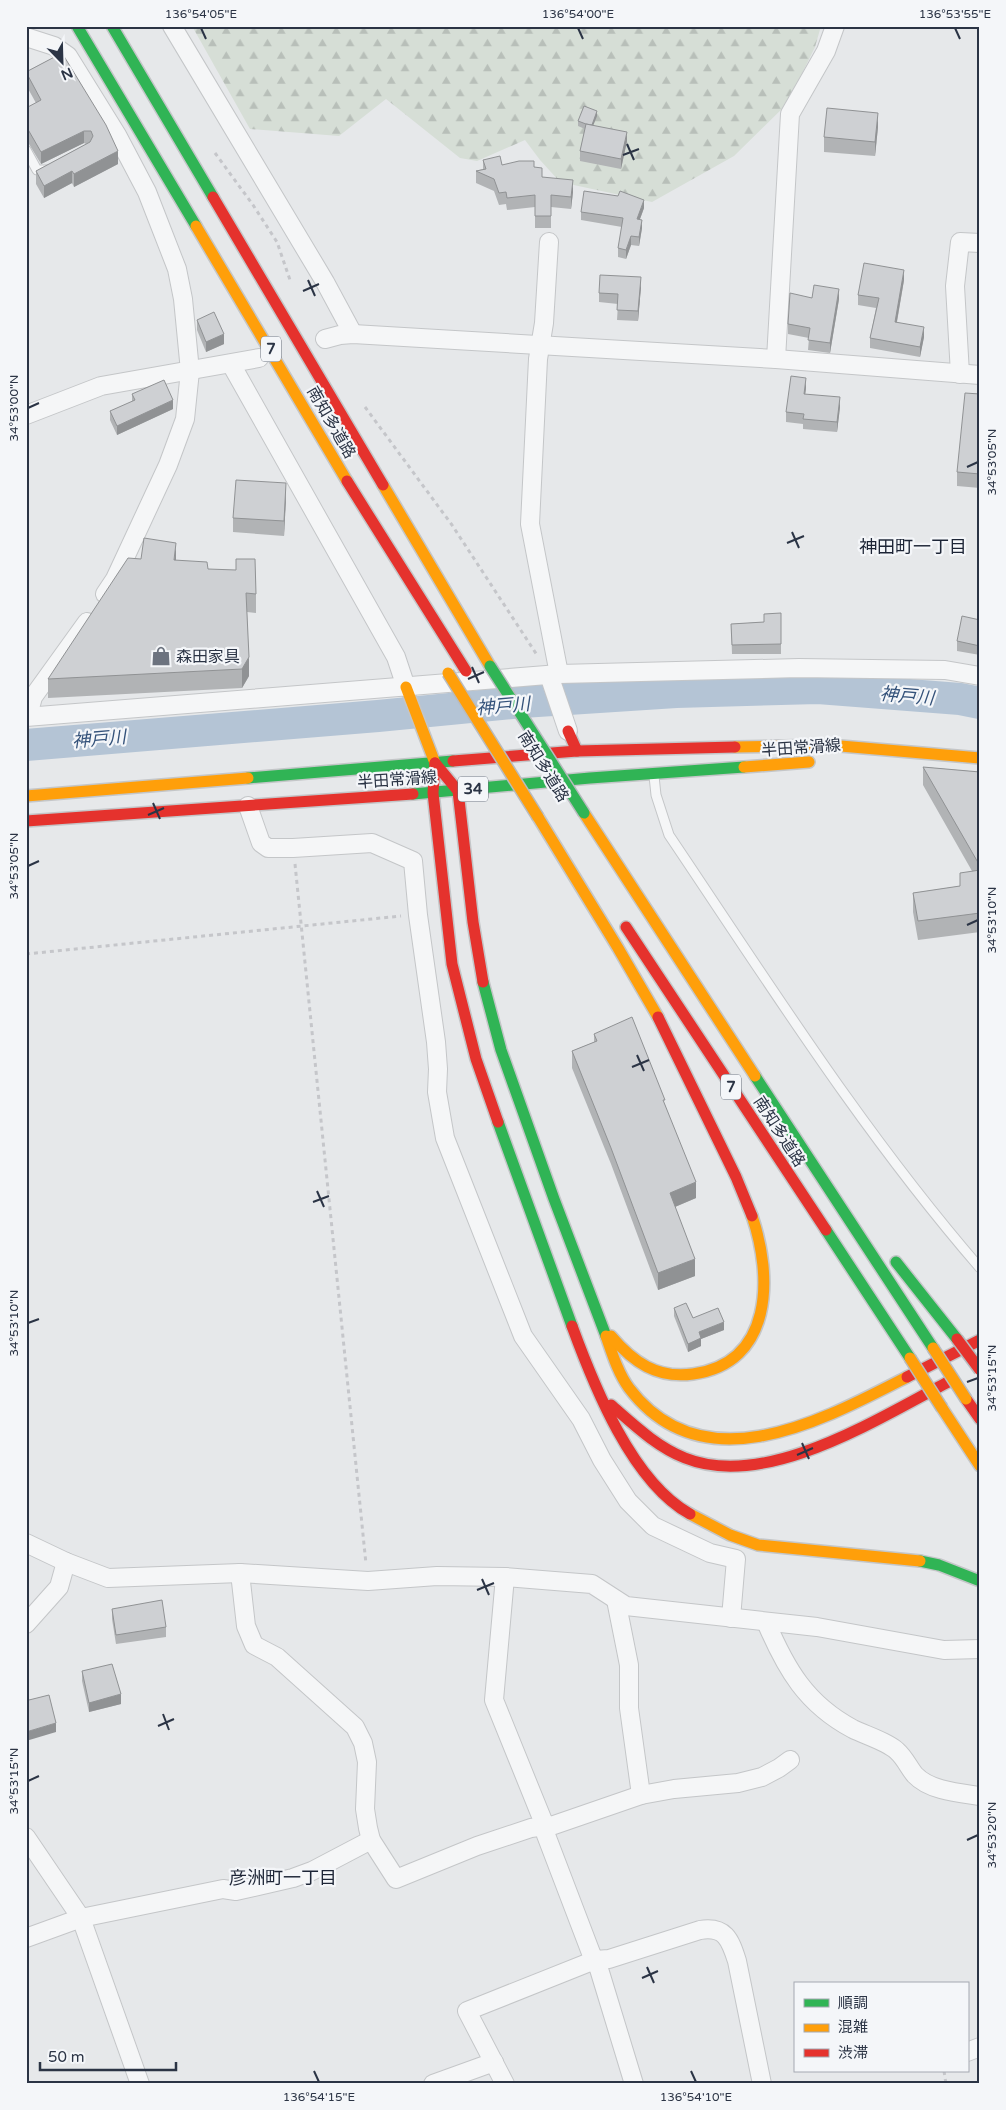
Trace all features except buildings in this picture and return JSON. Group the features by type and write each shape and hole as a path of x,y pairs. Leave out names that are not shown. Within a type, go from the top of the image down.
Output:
{"main road":[{"name":"南知多道路","path":"77,26 443,637 480,695"},
{"name":"南知多道路","path":"112,26 490,666 809,1160 980,1419"},
{"path":"443,637 444,664 644,991 678,1055 738,1181 752,1219 763,1259 765,1294 759,1321 748,1346 729,1363 703,1375 676,1376 649,1370 626,1354 603,1328"},
{"path":"406,687 435,763 458,791 479,964 501,1050 603,1328 616,1362 629,1387 650,1410 672,1425 694,1434 716,1440 732,1441 766,1437 841,1411 980,1340"},
{"path":"568,731 577,751"},
{"name":"南知多道路","path":"510,743 540,790"},
{"name":"半田常滑線","path":"26,796 577,751 829,745 980,758"},
{"name":"半田常滑線","path":"856,759 920,754"},
{"name":"半田常滑線","path":"26,821 433,793 501,785 819,762"},
{"path":"435,763 433,793 452,964 476,1059 528,1209 589,1372 628,1448 645,1474 685,1512 706,1524 758,1545 785,1549 912,1559 939,1565 980,1581"},
{"name":"南知多道路","path":"618,916 980,1466"},
{"path":"809,1160 828,1168 840,1184"},
{"path":"604,1400 668,1450 696,1462 727,1466 755,1466 786,1457 835,1438 973,1370 957,1339 886,1249"}],"street":[{"path":"172,26 325,282 353,334"},
{"path":"776,359 790,114 826,50 835,26"},
{"path":"26,37 54,46 68,56 117,135 147,192 177,269 183,299 190,371 185,419 168,465 115,579 79,634 33,697 27,714 554,678 809,668 945,670 980,676"},
{"path":"549,242 544,323 540,346 530,524 554,678 568,731"},
{"path":"960,374 955,286 960,242 980,243"},
{"path":"326,339 353,334 776,359 980,375"},
{"path":"26,415 101,386 260,358"},
{"path":"231,364 396,657 406,687"},
{"path":"248,806 261,843 268,848 372,843 413,861 418,915 436,1042 437,1092 443,1130 523,1336 581,1419 602,1460 628,1501 653,1526 710,1553 736,1559 731,1618"},
{"path":"26,1543 66,1562 108,1578 240,1572 368,1581 437,1576 505,1577 592,1584 626,1606 817,1627 944,1650 980,1649"},
{"path":"26,1624 35,1605 59,1587 66,1562"},
{"path":"240,1572 246,1626 254,1645 277,1657 355,1727 363,1743 367,1762 365,1809 371,1840 396,1879 477,1846 531,1828 554,1825 641,1795 674,1789 738,1783 762,1776 790,1760"},
{"path":"505,1577 494,1700 545,1826 550,1844 595,1960 634,2084"},
{"path":"616,1600 629,1665 629,1708 641,1795"},
{"path":"766,1622 781,1657 798,1683 814,1701 833,1717 897,1750 916,1776 926,1783 939,1788 980,1796"},
{"path":"26,1837 81,1918 140,2084"},
{"path":"26,1938 81,1918 223,1889 236,1891 293,1878 312,1871 371,1840"},
{"path":"505,2084 467,2011 595,1960 609,1959 710,1928 718,1930 725,1935 731,1943 737,1961 762,2084"},
{"path":"968,2052 980,2047"},
{"path":"433,2084 494,2062"}],"lane":[{"path":"26,150 37,170 44,171 52,167"},
{"path":"653,773 656,795 669,835 854,1110 944,1227 980,1268"}],"path":[{"path":"293,848 368,1581"},
{"path":"26,954 418,915"}],"green space":[{"path":"192,26 821,26 815,47 787,104 734,156 652,202 560,182 525,140 477,161 460,158 386,99 339,136 250,129"}],"waterway":[{"name":"神戸川","path":"26,745 378,716 522,702 676,692 818,688 960,699 980,703"}],"traffic: fast":[{"path":"77,26 196,226"},
{"path":"112,26 213,197"},
{"path":"490,666 584,813"},
{"path":"248,778 453,761"},
{"path":"413,794 590,778 744,767"},
{"path":"483,982 501,1050 554,1199 606,1336"},
{"path":"755,1076 933,1348"},
{"path":"498,1122 572,1326"},
{"path":"826,1230 910,1358"},
{"path":"896,1262 957,1339"},
{"path":"920,1561 939,1565 980,1581"}],"traffic: slow":[{"path":"196,226 347,481"},
{"path":"383,485 490,666"},
{"path":"448,673 538,817"},
{"path":"406,687 435,763"},
{"path":"735,747 829,745 980,758"},
{"path":"744,767 809,762"},
{"path":"26,796 248,778"},
{"path":"584,813 755,1076"},
{"path":"538,817 658,1017"},
{"path":"611,1336 637,1361 647,1367 668,1374 693,1374 719,1367 739,1353 752,1335 760,1314 764,1290 759,1240 752,1216"},
{"path":"606,1336 625,1382 659,1417 692,1434 727,1439 764,1435 802,1425 839,1411 907,1377"},
{"path":"933,1348 966,1399"},
{"path":"910,1358 942,1408"},
{"path":"942,1408 980,1466"},
{"path":"690,1514 730,1535 758,1545 920,1561"}],"traffic: jam":[{"path":"213,197 383,485"},
{"path":"347,481 466,671"},
{"path":"568,731 577,751"},
{"path":"453,761 577,751 735,747"},
{"path":"435,763 433,793 452,964 476,1059 498,1122"},
{"path":"435,763 458,791 473,922 483,982"},
{"path":"26,821 413,794"},
{"path":"626,927 826,1230"},
{"path":"658,1017 736,1177 752,1216"},
{"path":"572,1326 604,1403 633,1456 650,1480 669,1499 690,1514"},
{"path":"957,1339 980,1370"},
{"path":"907,1377 980,1340"},
{"path":"611,1405 655,1442 685,1458 717,1466 751,1465 787,1458 858,1430 952,1380"},
{"path":"966,1399 980,1419"}],"place":[{"name":"森田家具","path":"161,656"}],"district":[{"name":"神田町一丁目","path":"913,547"},
{"name":"彦洲町一丁目","path":"283,1878"}]}
